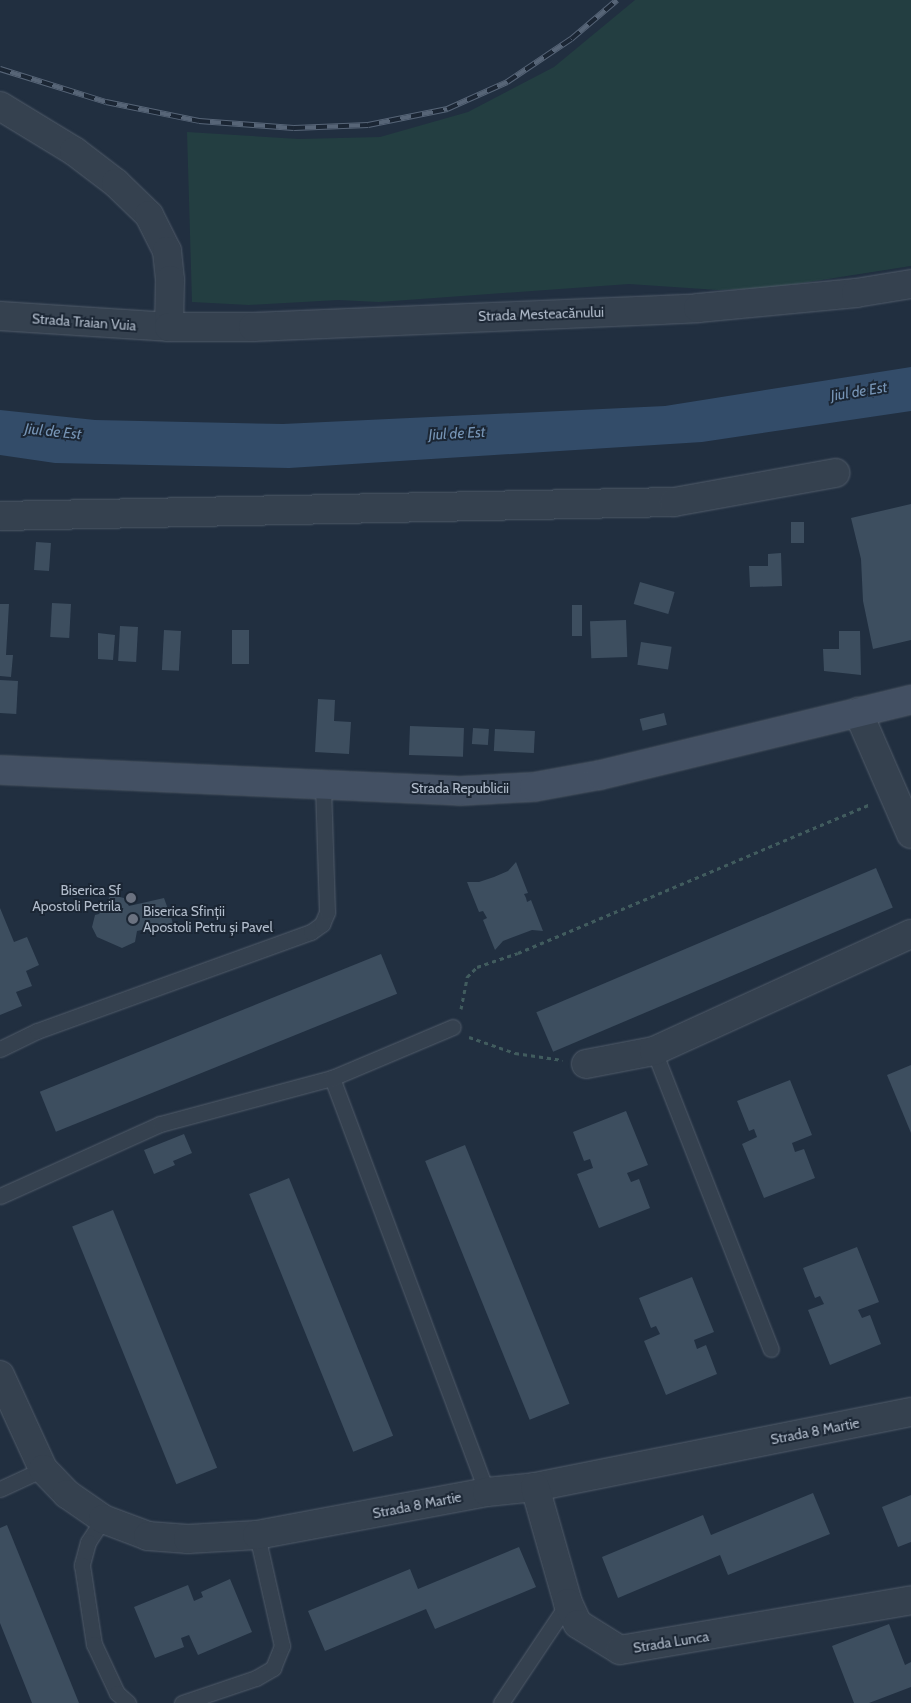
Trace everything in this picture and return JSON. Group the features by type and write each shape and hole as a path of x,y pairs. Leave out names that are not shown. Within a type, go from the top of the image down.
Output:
{"main road":[{"name":"Strada Republicii","path":"0,770 460,791 534,787 600,775 911,700"}],"street":[{"path":"0,106 74,151 116,183 149,215 167,251 170,280 169,326"},
{"name":"Strada Mesteacănului","path":"169,326 253,327 698,308 856,293 911,284"},
{"name":"Strada Traian Vuia","path":"0,316 169,326"},
{"path":"0,516 674,502 835,473"},
{"path":"858,712 911,834"},
{"path":"586,1064 654,1051 911,934"},
{"name":"Strada 8 Martie","path":"0,1375 43,1469 67,1494 102,1518 148,1536 188,1539 256,1535 487,1492 535,1487 911,1412"},
{"name":"Strada Lunca","path":"535,1487 568,1603 578,1624 620,1650 911,1600"}],"lane":[{"path":"0,1049 37,1031 311,932 322,924 326,912 323,786"},
{"path":"0,1196 160,1124 332,1078 453,1027"},
{"path":"654,1051 771,1349"},
{"path":"332,1078 487,1492"},
{"path":"0,1489 43,1469"},
{"path":"102,1518 88,1542 82,1565 94,1644 117,1693 128,1703"},
{"path":"182,1703 256,1678 273,1668 282,1646 256,1535"},
{"path":"501,1703 568,1603"}],"path":[{"path":"586,1064 515,1053 480,1043 453,1027 463,1002 467,977 477,967 518,953 893,795"}],"green space":[{"path":"635,0 911,0 911,266 770,288 718,290 629,284 379,302 338,300 249,305 192,302 187,132 299,139 380,137 468,112 554,67"}],"water":[{"name":"Jiul de Est","path":"911,367 911,411 702,442 289,468 55,463 0,455 0,410 95,420 283,424 665,406"}],"building":[{"path":"911,504 911,640 873,649 863,601 861,559 851,518"},
{"path":"791,522 804,522 804,543 791,543"},
{"path":"36,542 51,543 49,571 34,570"},
{"path":"781,553 782,586 750,587 749,566 768,566 768,554"},
{"path":"640,582 675,592 668,614 634,604"},
{"path":"52,603 71,604 69,638 50,637"},
{"path":"0,604 9,604 6,655 13,655 11,677 0,676"},
{"path":"572,605 582,605 582,636 572,636"},
{"path":"626,620 627,657 591,658 590,621"},
{"path":"120,626 138,627 136,662 118,661"},
{"path":"164,630 181,631 179,671 162,670"},
{"path":"232,630 249,630 249,664 232,664"},
{"path":"839,631 860,631 861,675 824,671 823,649 839,649"},
{"path":"98,633 115,635 113,660 98,659"},
{"path":"641,642 672,647 668,670 637,665"},
{"path":"0,680 18,681 16,714 0,713"},
{"path":"318,699 335,700 334,721 351,722 349,754 315,752"},
{"path":"664,713 667,725 643,731 640,719"},
{"path":"410,726 464,728 463,757 409,755"},
{"path":"473,728 489,729 488,745 472,744"},
{"path":"495,729 535,731 534,753 494,751"},
{"path":"516,862 528,893 524,894 527,902 531,900 543,931 532,930 503,941 495,950 483,920 487,918 483,911 479,912 467,882 479,882 494,877 508,871"},
{"path":"876,868 893,908 553,1052 536,1012"},
{"name":"Biserica Sfinții Apostoli Petru și Pavel","path":"111,895 124,898 129,906 164,898 173,923 137,931 135,942 122,948 97,937 92,927 95,915 99,914"},
{"path":"0,908 14,942 27,937 39,965 26,971 32,986 16,992 22,1006 0,1015"},
{"path":"381,954 397,994 56,1132 40,1092"},
{"path":"911,1065 911,1133 887,1075"},
{"path":"790,1080 812,1135 792,1143 795,1152 804,1149 815,1178 764,1198 742,1144 757,1137 754,1129 749,1131 737,1101"},
{"path":"626,1111 648,1165 627,1173 631,1182 639,1179 650,1208 599,1228 577,1174 593,1168 590,1159 584,1161 573,1132"},
{"path":"184,1134 192,1153 173,1161 175,1165 154,1174 144,1150"},
{"path":"465,1145 570,1404 530,1420 425,1161"},
{"path":"289,1178 393,1436 353,1452 249,1194"},
{"path":"113,1210 217,1468 176,1484 72,1226"},
{"path":"857,1247 879,1302 858,1310 862,1318 870,1315 881,1344 830,1365 808,1310 824,1304 820,1296 815,1298 803,1268"},
{"path":"692,1277 714,1332 694,1340 697,1349 706,1345 717,1374 666,1395 644,1341 660,1334 656,1326 651,1328 639,1298"},
{"path":"813,1493 830,1534 728,1575 720,1555 618,1598 602,1557 703,1515 711,1535"},
{"path":"911,1495 911,1542 898,1547 882,1507"},
{"path":"7,1525 79,1703 32,1703 0,1623 0,1528"},
{"path":"519,1547 536,1587 435,1629 426,1609 325,1651 308,1611 410,1569 418,1589"},
{"path":"230,1579 252,1632 198,1655 189,1635 181,1638 184,1647 155,1658 134,1607 188,1585 194,1601 203,1597 201,1592"},
{"path":"889,1624 905,1665 911,1662 911,1687 869,1703 854,1703 832,1646"}],"railway":[{"path":"0,69 106,102 199,121 294,128 368,125 447,109 507,82 571,39 617,0"}],"place":[{"name":"Biserica Sf Apostoli Petrila","path":"131,898"},
{"name":"Biserica Sfinții Apostoli Petru și Pavel","path":"133,919"}]}
